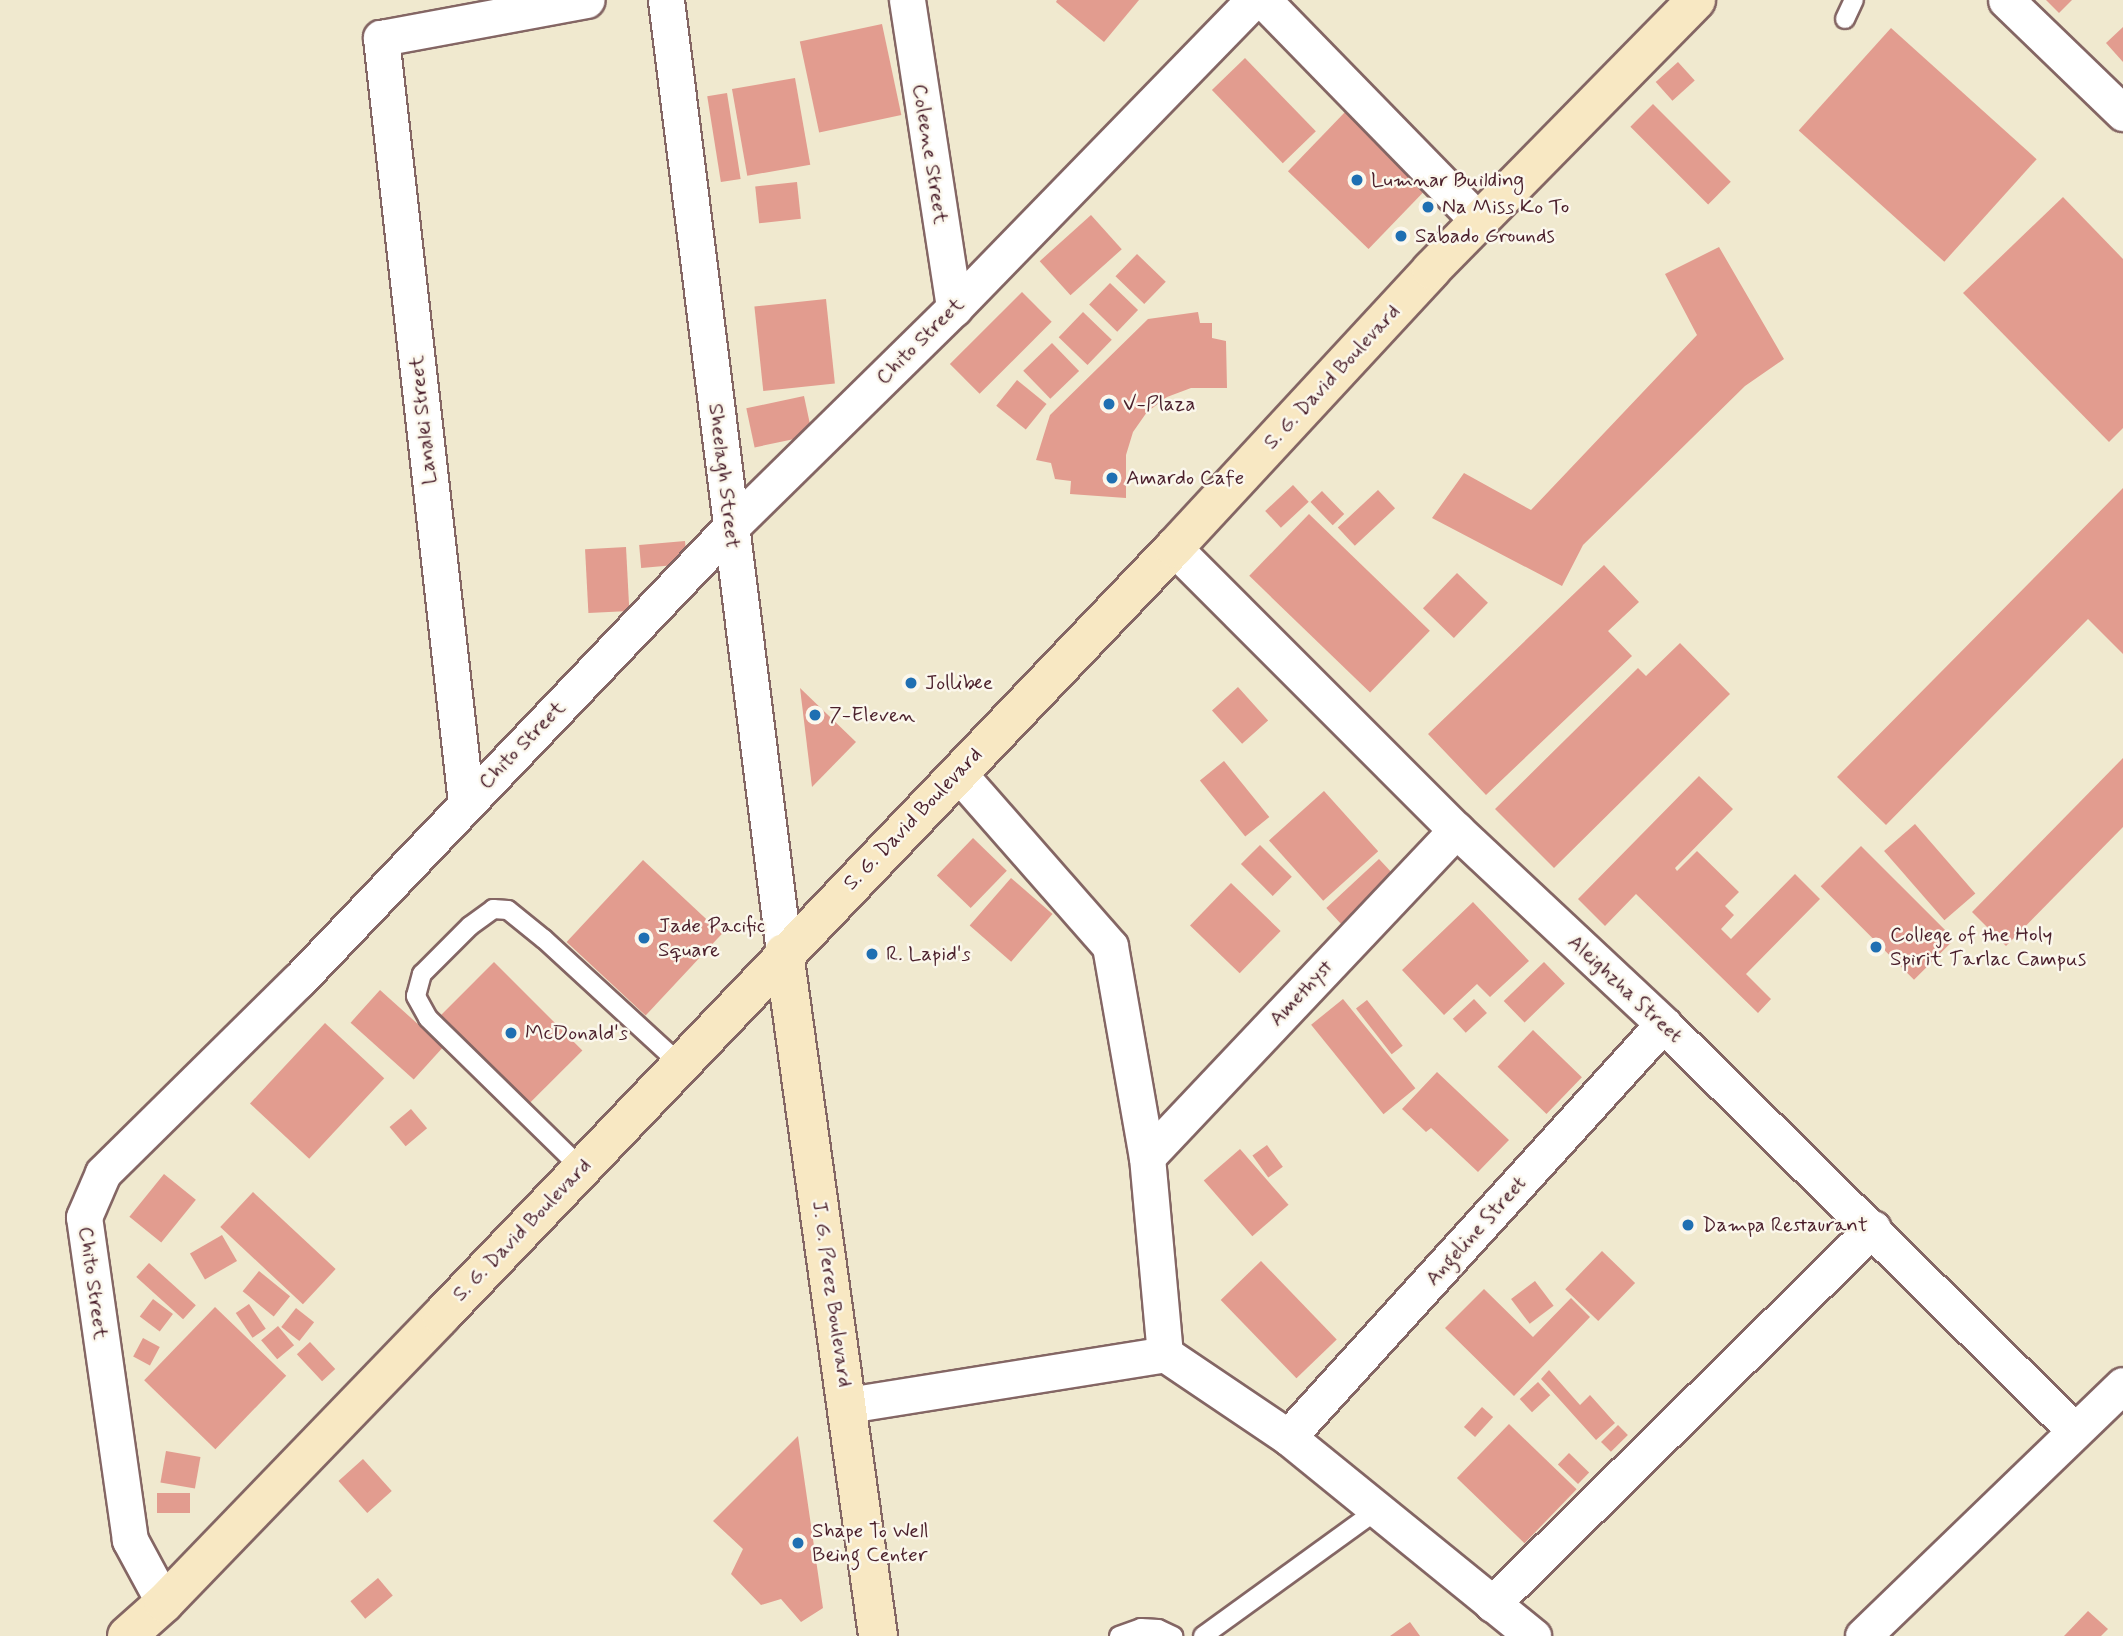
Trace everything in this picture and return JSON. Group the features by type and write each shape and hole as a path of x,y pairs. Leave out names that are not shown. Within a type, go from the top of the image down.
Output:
{"street":[{"name":"Lanalei Street","path":"466,803 381,38 587,0"},
{"name":"Sheelagh Street","path":"666,0 784,953"},
{"name":"Coleene Street","path":"907,0 954,308"},
{"name":"Chito Street","path":"146,1625 130,1539 84,1217 103,1172 298,981 730,528 954,308 1254,0"},
{"path":"1263,0 1479,221"},
{"name":"S. G. David Boulevard","path":"146,1625 784,953 1174,548 1479,221 1696,0"},
{"path":"2007,0 2123,113"},
{"name":"Aleighzha Street","path":"1174,548 1455,830 1663,1024 1872,1228 2075,1432"},
{"path":"958,773 1110,946 1147,1157 1165,1354"},
{"name":"Amethyst","path":"1147,1157 1455,830"},
{"name":"J. G. Perez Boulevard","path":"784,953 878,1636"},
{"name":"Angeline Street","path":"1289,1437 1663,1024"},
{"path":"1492,1604 1872,1228"},
{"path":"848,1405 1165,1354 1289,1437 1533,1636"},
{"path":"1863,1636 2123,1385"}],"lane":[{"path":"1845,19 1854,0"},
{"path":"581,1168 428,1018 416,996 422,974 470,926 493,909 508,910 544,939 680,1064"},
{"path":"1203,1636 1377,1510"},
{"path":"1119,1636 1141,1628 1158,1629 1173,1636"}],"building":[{"path":"1139,0 1104,42 1056,2"},
{"path":"2046,0 2072,0 2059,13"},
{"path":"882,24 901,115 819,132 800,41"},
{"path":"2123,27 2123,62 2106,43"},
{"path":"1891,28 2037,159 1944,262 1799,131"},
{"path":"1245,58 1316,131 1283,163 1212,90"},
{"path":"1678,62 1695,81 1672,101 1656,82"},
{"path":"795,78 810,165 747,176 732,89"},
{"path":"727,93 741,179 721,182 707,96"},
{"path":"1653,104 1731,182 1708,204 1630,127"},
{"name":"Lumnar Building","path":"1347,110 1428,188 1369,249 1288,171"},
{"path":"797,182 801,219 759,223 755,186"},
{"path":"2063,197 2123,259 2123,428 2109,442 1963,293"},
{"path":"1091,215 1122,249 1071,295 1040,261"},
{"path":"1719,247 1784,359 1745,386 1583,545 1562,586 1432,518 1464,473 1531,510 1697,335 1665,274"},
{"path":"1137,254 1166,282 1144,304 1115,276"},
{"path":"1110,283 1138,310 1117,332 1089,305"},
{"path":"1022,292 1052,322 980,394 950,364"},
{"path":"826,299 835,384 763,391 754,307"},
{"path":"1083,312 1112,340 1087,365 1059,337"},
{"name":"V-Plaza","path":"1198,312 1200,323 1212,323 1212,338 1226,341 1227,388 1191,388 1167,397 1147,412 1133,432 1126,455 1126,498 1070,494 1071,481 1055,479 1051,463 1036,460 1050,415 1148,319"},
{"path":"1052,343 1079,371 1050,399 1023,371"},
{"path":"1017,380 1047,404 1026,430 996,406"},
{"path":"804,396 812,435 755,447 746,408"},
{"path":"1293,485 1309,502 1281,528 1265,511"},
{"path":"2123,488 2123,654 2088,619 1886,825 1837,777"},
{"path":"1378,490 1395,508 1355,546 1338,528"},
{"path":"1322,491 1344,514 1333,525 1310,502"},
{"path":"1309,514 1430,631 1370,693 1249,576"},
{"path":"685,541 687,564 641,568 639,545"},
{"path":"626,547 629,611 588,613 585,549"},
{"path":"1604,565 1639,602 1608,631 1632,656 1486,795 1428,734"},
{"path":"1457,573 1488,603 1454,638 1423,608"},
{"path":"1680,643 1730,694 1554,868 1495,809 1638,668 1646,676"},
{"path":"1238,687 1268,720 1242,744 1212,710"},
{"name":"7-Eleven","path":"800,688 856,742 812,787"},
{"path":"2123,758 2123,827 2006,946 1972,912"},
{"path":"1224,761 1269,817 1245,836 1200,781"},
{"path":"1699,776 1733,809 1675,868 1677,871 1697,851 1739,892 1725,906 1734,915 1721,929 1731,939 1795,874 1820,899 1746,974 1771,999 1758,1013 1636,894 1605,926 1578,899"},
{"path":"1324,791 1378,851 1323,901 1269,841"},
{"path":"1915,824 1975,893 1944,920 1884,851"},
{"path":"973,838 1007,871 971,908 937,875"},
{"path":"1260,845 1292,877 1273,896 1241,864"},
{"path":"1861,846 1954,939 1914,980 1821,886"},
{"path":"1379,859 1396,877 1343,926 1326,908"},
{"name":"Jade Pacific Square","path":"643,860 722,934 646,1016 567,942"},
{"path":"1011,878 1053,914 1011,962 970,926"},
{"path":"1231,883 1281,931 1240,973 1190,925"},
{"path":"1473,902 1529,961 1490,997 1477,984 1444,1015 1402,970"},
{"name":"McDonald's","path":"494,962 582,1050 527,1106 439,1017"},
{"path":"1544,962 1565,984 1525,1022 1504,1001"},
{"path":"380,990 443,1047 414,1080 351,1023"},
{"path":"1343,999 1415,1088 1384,1114 1311,1025"},
{"path":"1474,999 1487,1013 1466,1033 1453,1019"},
{"path":"1367,1000 1403,1046 1392,1054 1356,1009"},
{"path":"325,1023 384,1078 309,1159 250,1103"},
{"path":"1533,1030 1582,1077 1546,1114 1498,1067"},
{"path":"1437,1072 1509,1140 1478,1172 1431,1128 1426,1132 1402,1109"},
{"path":"411,1109 427,1128 406,1146 390,1127"},
{"path":"1267,1145 1283,1167 1268,1177 1252,1156"},
{"path":"1240,1149 1289,1205 1252,1236 1204,1180"},
{"path":"164,1174 196,1200 161,1243 129,1217"},
{"path":"253,1192 336,1269 303,1304 220,1227"},
{"path":"222,1235 237,1261 205,1279 190,1254"},
{"path":"1602,1251 1635,1283 1598,1321 1565,1289"},
{"path":"1261,1261 1337,1339 1296,1378 1221,1300"},
{"path":"149,1263 196,1305 183,1319 136,1277"},
{"path":"259,1271 290,1296 274,1316 243,1291"},
{"path":"1535,1281 1554,1306 1530,1324 1511,1299"},
{"path":"1484,1289 1533,1337 1571,1298 1590,1317 1514,1396 1445,1328"},
{"path":"153,1299 173,1314 160,1332 140,1317"},
{"path":"249,1304 266,1329 253,1338 236,1313"},
{"path":"215,1307 286,1376 215,1449 144,1380"},
{"path":"296,1308 314,1322 299,1341 281,1327"},
{"path":"278,1326 294,1345 277,1359 261,1340"},
{"path":"143,1338 160,1347 150,1365 133,1357"},
{"path":"310,1342 335,1369 322,1381 297,1354"},
{"path":"1549,1370 1580,1405 1590,1395 1615,1423 1596,1440 1541,1379"},
{"path":"1538,1382 1550,1395 1532,1412 1520,1399"},
{"path":"1482,1407 1493,1417 1475,1437 1464,1427"},
{"path":"1509,1424 1577,1489 1525,1543 1457,1478"},
{"path":"1618,1425 1628,1435 1611,1452 1601,1442"},
{"path":"798,1436 823,1608 801,1622 781,1599 761,1605 731,1574 743,1549 713,1521"},
{"path":"166,1451 200,1457 195,1489 160,1483"},
{"path":"1569,1453 1589,1472 1578,1484 1558,1465"},
{"path":"363,1459 392,1491 367,1513 338,1481"},
{"path":"157,1493 190,1493 190,1513 157,1513"},
{"path":"378,1578 393,1596 365,1619 350,1601"},
{"path":"2088,1611 2108,1629 2101,1636 2064,1636"},
{"path":"1410,1622 1420,1636 1390,1636"}],"place":[{"name":"Lumnar Building","path":"1357,180"},
{"name":"Na Miss Ko To","path":"1428,207"},
{"name":"Sabado Grounds","path":"1401,236"},
{"name":"V-Plaza","path":"1109,404"},
{"name":"Amardo Cafe","path":"1112,478"},
{"name":"Jollibee","path":"911,683"},
{"name":"7-Eleven","path":"815,715"},
{"name":"Jade Pacific Square","path":"644,938"},
{"name":"College of the Holy Spirit Tarlac Campus","path":"1876,947"},
{"name":"R. Lapid's","path":"872,954"},
{"name":"McDonald's","path":"511,1033"},
{"name":"Dampa Restaurant","path":"1688,1225"},
{"name":"Shape To Well Being Center","path":"798,1543"}]}
